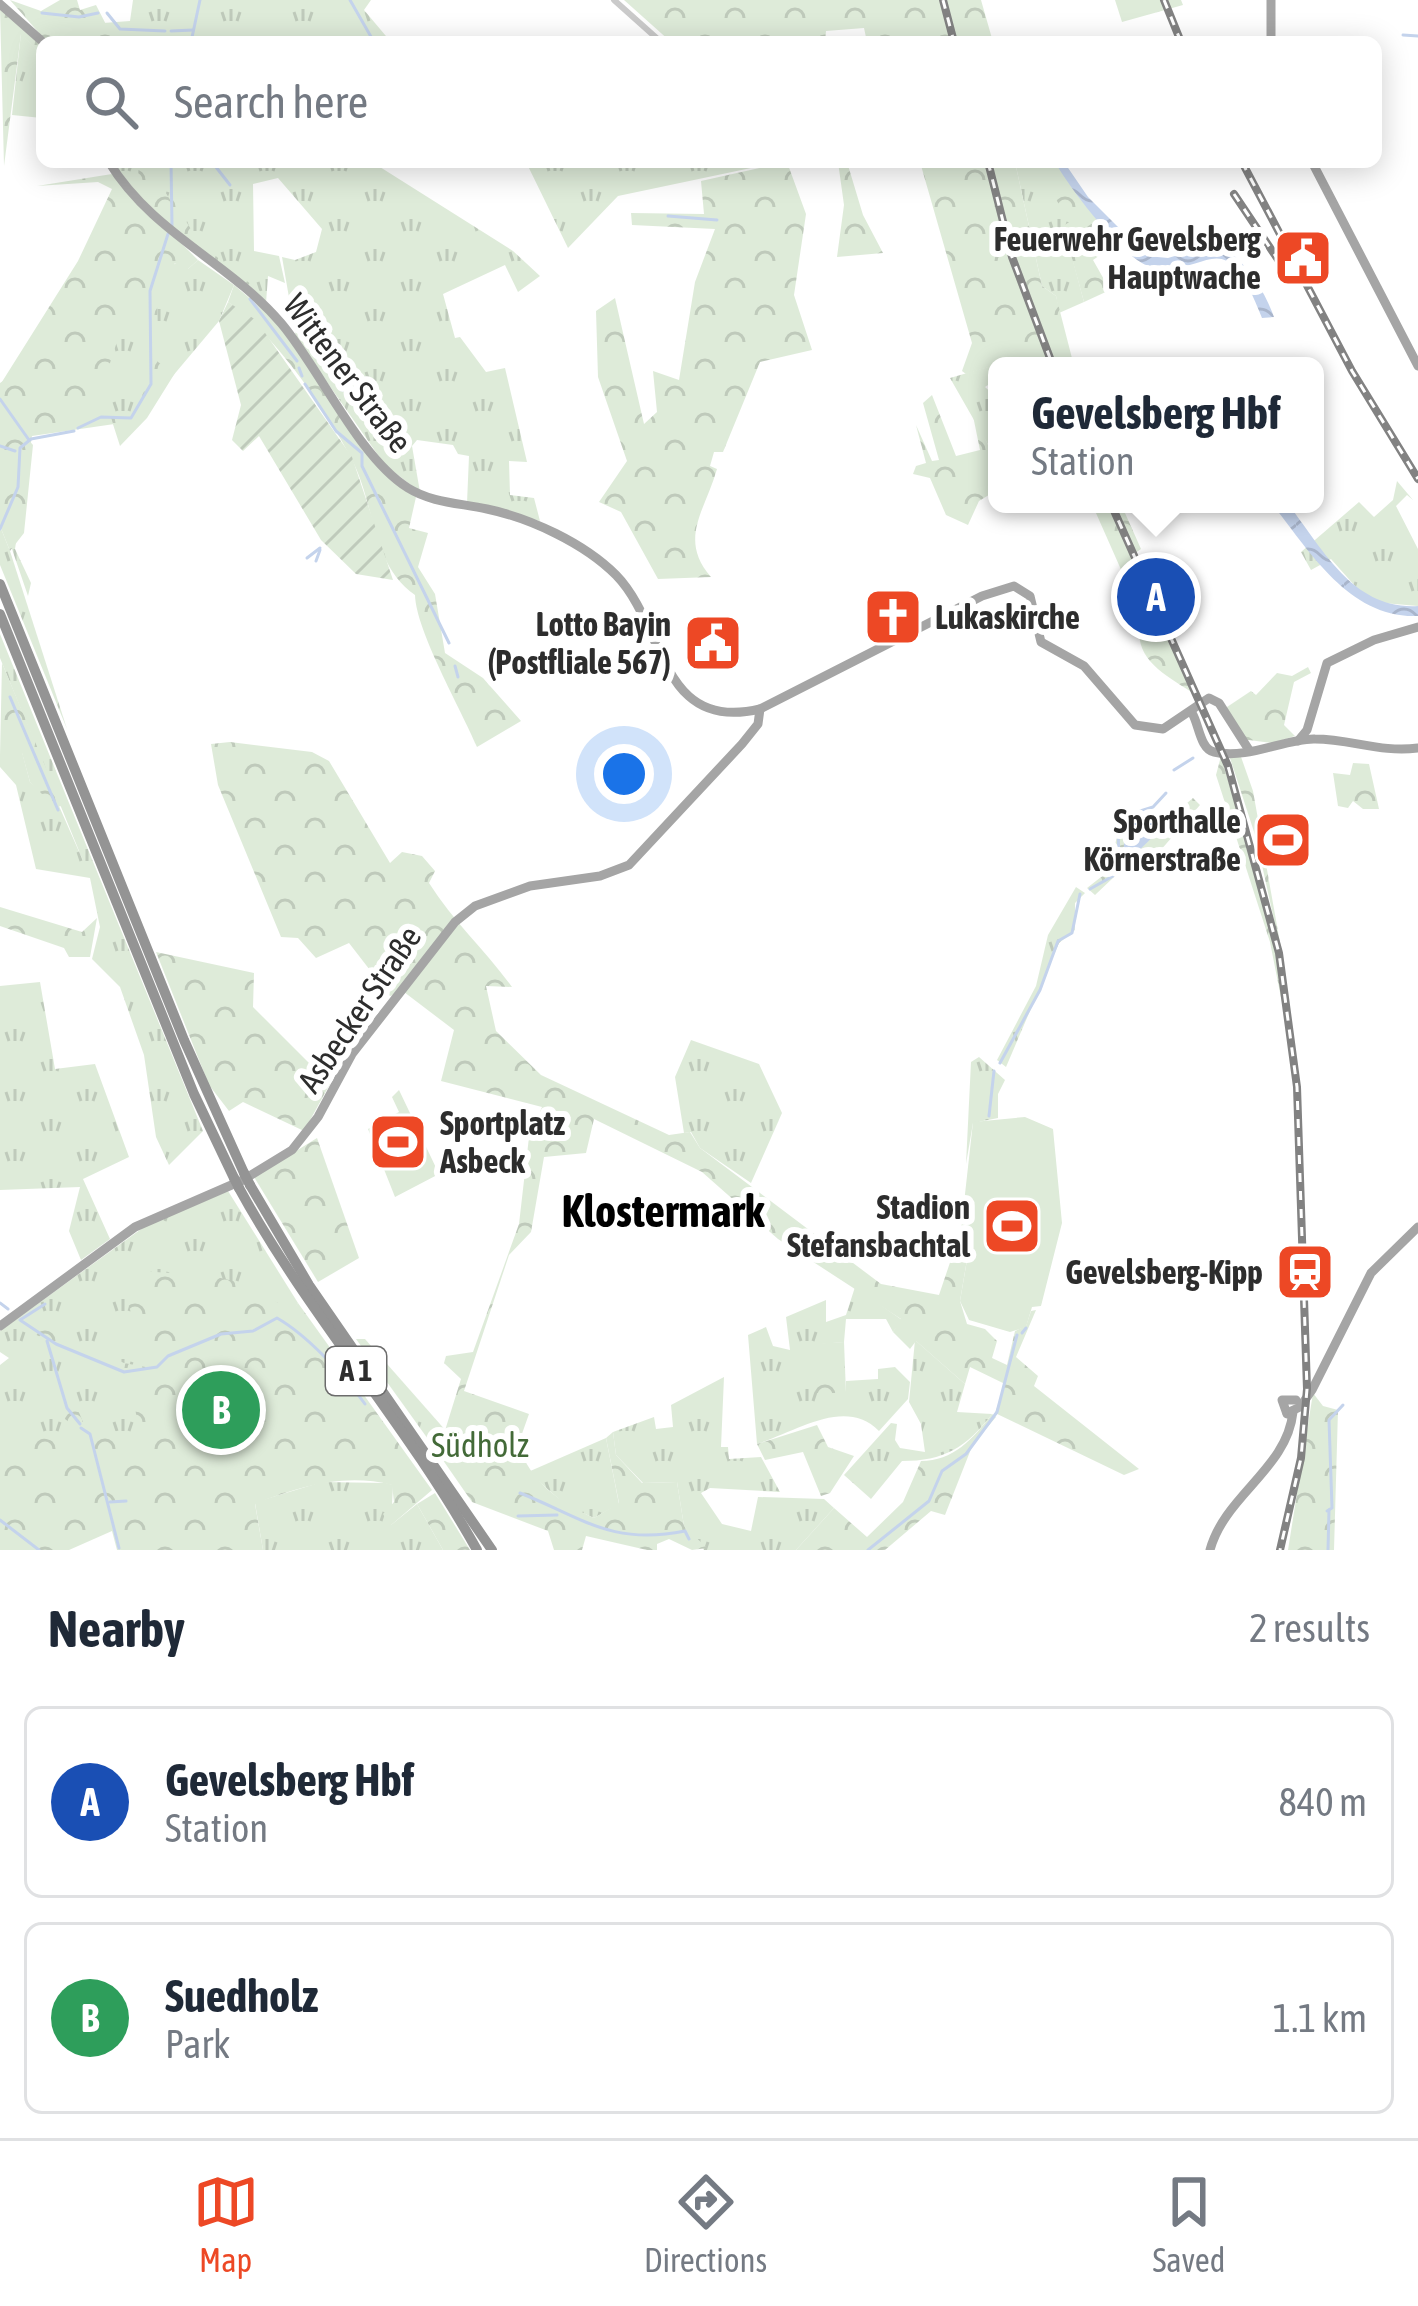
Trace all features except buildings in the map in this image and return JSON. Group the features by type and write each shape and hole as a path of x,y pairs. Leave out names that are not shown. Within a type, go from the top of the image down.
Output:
{"highway":[{"name":"A 1","path":"0,584 146,961"},
{"name":"A 1","path":"0,614 242,1181 311,1308 424,1465 477,1550"},
{"name":"A 1","path":"242,1181 491,1550"},
{"path":"445,1476 471,1503"}],"main road":[{"path":"1271,0 1271,36"},
{"path":"0,4 37,36"},
{"name":"Wittener Straße","path":"115,168 166,230 277,318 397,480 428,498 530,524 598,560 635,600 681,690 697,703 740,712 757,710 1011,586 1030,596 1044,645 1084,666 1136,725 1159,730 1192,710"},
{"path":"1315,168 1418,366"},
{"path":"1298,740 1307,730 1318,679 1336,655 1418,627"},
{"path":"1249,750 1237,739 1219,703 1209,698 1192,710 1208,749 1266,752 1317,738 1389,752 1418,748"},
{"path":"754,727 757,710"},
{"path":"740,712 754,727"},
{"name":"Asbecker Straße","path":"0,1326 135,1227 242,1180 292,1150 375,1022 457,920 475,907 530,886 600,876 629,865 754,727"},
{"path":"1307,730 1317,738"},
{"path":"1230,750 1237,739"},
{"path":"1210,1550 1221,1519 1276,1456 1295,1407 1371,1273 1418,1227"}],"street":[{"path":"614,0 654,36"}],"green space":[{"path":"10,0 41,11 60,0 77,0 80,10 96,5 112,36 42,36"},
{"path":"133,0 371,0 364,10 386,36 111,36 103,23 130,21"},
{"path":"624,0 981,0 991,36 866,36 864,28 826,31 826,36 664,36"},
{"path":"1115,0 1181,0 1183,5 1122,22"},
{"path":"0,8 36,40 36,50 21,34 4,166"},
{"path":"21,33 36,49 36,117 12,115"},
{"path":"117,168 382,168 513,251 540,276 518,292 505,265 443,294 455,338 460,337 486,372 505,368 527,462 509,461 510,495 534,498 540,521 467,503 469,456 458,454 453,445 417,440 412,446 420,492 385,465 296,338 282,257 295,260 316,252 322,229 278,178 253,184 254,251 279,256 285,283 268,276 266,303 150,209"},
{"path":"139,168 151,168 172,203 167,168 174,168 188,225 214,255 266,296 266,303 196,252 137,193"},
{"path":"529,168 751,168 618,196 568,248"},
{"path":"760,168 789,168 806,214 794,295 812,350 760,362 723,452 714,452 710,466 717,469 695,537 701,563 711,577 658,579 621,512 599,502 627,461 598,377 596,311 615,298 644,424 657,412 653,371 679,380 695,282 715,229 632,225 631,213 704,214 701,181"},
{"path":"839,168 849,168 863,215 883,253 837,257 844,205"},
{"path":"922,168 1016,168 1042,286 1056,296 1072,357 988,357 988,367 966,374 962,371 972,343"},
{"path":"1016,168 1046,168 1072,221 1064,227 1084,302 1059,313 1056,296 1042,286"},
{"path":"1045,168 1060,168 1119,242 1093,260 1110,290 1084,302 1063,226 1071,221 1052,194"},
{"path":"112,174 198,260 187,270 175,263 157,296 158,362 175,373 147,418 120,446 111,418 131,416 147,386 148,301 130,302 108,369 60,426 29,426 26,437 33,445 24,533 10,551 0,526 0,385 78,261 112,189 98,182 37,186"},
{"path":"198,260 234,285 219,321 135,421 32,436 15,549 31,583 28,596 0,514 0,383 176,263 188,269"},
{"path":"234,285 273,318 369,452 416,497 409,528 428,533 418,567 435,594 445,653 483,678 521,721 477,747 431,649 415,595 400,582 382,550 350,456 296,372 228,302"},
{"path":"228,302 256,320 352,457 393,580 356,574 321,540 259,436 243,451 232,440 241,405 219,321"},
{"path":"988,367 988,444 950,378"},
{"path":"932,395 956,456 980,450 972,411 988,445 988,496 979,501 968,525 946,515 930,478 913,474 916,466 926,463 916,425 932,461 939,460 923,403"},
{"path":"1397,481 1413,500 1407,495 1396,506 1418,549 1418,606 1383,603 1363,595 1331,559 1311,570 1301,552 1359,502 1374,517 1393,500"},
{"path":"1096,513 1125,513 1141,549 1131,556 1196,695 1162,673 1145,655 1139,632 1142,617"},
{"path":"0,526 10,551 67,729 0,565"},
{"path":"0,634 203,1131 169,1165 156,1137 144,1055 120,987 92,959 100,927 90,878 36,869 16,785 0,767 0,755 22,752 30,782 59,806 84,863 0,658"},
{"path":"2,663 62,806 55,807 30,782 22,753 12,759 0,755"},
{"path":"1308,667 1311,673 1294,682 1284,725 1295,736 1273,743 1241,739 1224,709 1251,691 1256,695 1277,673 1292,676"},
{"path":"211,744 312,752 329,761 390,863 402,852 422,856 435,871 429,883 438,897 512,987 486,986 496,1031 541,1075 669,1135 690,1132 700,1148 881,1284 939,1295 961,1230 972,1230 960,1301 967,1324 985,1329 997,1341 992,1358 1007,1365 1015,1331 1026,1326 1031,1311 1036,1310 1016,1357 1038,1376 1034,1386 1139,1469 1124,1475 995,1413 1005,1384 970,1367 965,1384 916,1341 910,1349 893,1332 901,1319 778,1239 702,1172 594,1119 586,1153 544,1157 531,1232 509,1255 464,1391 529,1414 518,1445 530,1470 558,1498 594,1518 619,1503 606,1438 613,1432 616,1455 642,1483 677,1482 684,1526 707,1548 692,1550 669,1539 657,1544 657,1550 647,1550 586,1536 582,1550 554,1550 548,1531 472,1502 438,1453 461,1379 444,1363 446,1356 473,1352 519,1224 529,1137 542,1107 441,1081 454,1030 404,992 390,996 349,943 316,958 298,938 281,937 218,785"},
{"path":"1240,754 1253,791 1284,965 1256,838 1230,758"},
{"path":"1221,756 1274,937 1288,1033 1270,942 1216,775"},
{"path":"1353,763 1369,764 1379,809 1363,809 1353,801 1348,808 1338,806 1333,773 1350,775"},
{"path":"1193,798 1200,805 1146,867 1133,859 1095,895 1087,888 1110,870 1120,821 1130,808 1136,817 1126,829 1123,866 1140,843"},
{"path":"1076,887 1085,893 1075,903 1075,930 1059,943 1006,1067 997,1060 1036,986 1048,935"},
{"path":"0,907 82,932 97,918 90,957 69,957 64,948 0,926"},
{"path":"156,952 254,973 253,1007 330,1084 304,1131 243,1102 229,1111 209,1085"},
{"path":"40,982 55,1069 95,1064 129,1157 83,1179 110,1239 81,1260 69,1231 80,1187 0,1190 0,986"},
{"path":"691,1040 759,1064 782,1113 751,1183 700,1148 691,1132 684,1133 675,1077"},
{"path":"979,1057 1005,1080 998,1094 998,1118 973,1123 966,1164 971,1062"},
{"name":"Sportplatz Asbeck","path":"399,1090 439,1174 395,1197 368,1129 399,1112 392,1097"},
{"name":"Stadion Stefansbachtal","path":"1025,1117 1053,1129 1062,1223 1041,1306 1032,1307 1026,1327 1010,1332 969,1320 960,1301 972,1231 961,1230 973,1122"},
{"path":"317,1138 359,1258 318,1282 254,1177"},
{"path":"228,1191 298,1303 292,1315 316,1477 256,1502 322,1482 386,1483 393,1485 391,1525 417,1504 443,1550 263,1550 255,1503 0,1513 0,1365 9,1358 0,1352 0,1331 144,1227"},
{"name":"Südholz","path":"142,1271 221,1278 255,1289 291,1313 298,1303 432,1490 390,1526 383,1514 394,1502 392,1485 374,1482 306,1487 255,1504 263,1550 117,1550 112,1531 69,1550 0,1550 0,1426 82,1449 82,1432 65,1419 53,1378 66,1382 83,1422 133,1436 138,1427 131,1381 14,1324 22,1316 124,1363 151,1368 118,1276"},
{"path":"855,1287 902,1320 893,1332 886,1319 846,1319 844,1342 810,1345 846,1392 846,1381 878,1379 878,1369 895,1367 910,1382 908,1399 879,1431 866,1421 836,1417 757,1444 748,1335 766,1327 773,1346 790,1350 786,1317 826,1300 826,1322 846,1315"},
{"path":"356,1339 365,1339 447,1432 438,1453"},
{"path":"915,1340 965,1384 957,1412 992,1414 953,1450 902,1461 871,1499 844,1475 891,1423 897,1424 895,1440 900,1448 925,1452 921,1424 909,1402"},
{"path":"844,1342 846,1393 815,1393 809,1344"},
{"path":"724,1377 721,1447 728,1447 729,1459 761,1457 780,1492 710,1488 701,1493 722,1524 751,1531 758,1497 824,1499 834,1508 796,1550 704,1550 684,1526 677,1482 643,1483 616,1455 613,1432 654,1417 656,1429 673,1427 671,1405"},
{"path":"1313,1393 1323,1406 1338,1410 1334,1550 1288,1550"},
{"path":"992,1414 996,1417 973,1444 945,1515 931,1511 885,1550 796,1550 834,1508 867,1537 903,1502 921,1461 961,1447"},
{"path":"817,1425 828,1447 854,1456 830,1493 821,1496 803,1452 765,1460 757,1444"},
{"path":"606,1438 619,1504 594,1518 567,1506 528,1472"},
{"path":"435,1493 470,1550 443,1550 417,1504"}],"water":[{"path":"1059,168 1068,168 1088,197 1147,256 1168,258 1219,243 1252,276 1274,317 1262,318 1236,268 1224,260 1169,268 1138,261"},
{"path":"1279,513 1295,513 1327,557 1358,587 1395,605 1418,606 1418,616 1371,606 1351,594"},
{"path":"1136,817 1169,821 1121,868 1126,829"}],"waterway":[{"path":"192,36 200,0"},
{"path":"350,0 371,36"},
{"path":"42,13 79,17 98,13"},
{"path":"107,13 120,29 165,31"},
{"path":"171,31 193,30"},
{"path":"1403,35 1418,36"},
{"path":"171,168 172,226"},
{"path":"217,168 230,185"},
{"path":"668,216 717,220"},
{"path":"78,428 101,417 131,418 151,384 150,291 168,234"},
{"path":"250,299 297,361"},
{"path":"299,368 302,376"},
{"path":"305,384 336,431 362,453 362,466 449,643"},
{"path":"342,390 372,387"},
{"path":"0,399 29,440"},
{"path":"0,529 18,487 20,448 31,439 74,431"},
{"path":"0,446 15,451"},
{"path":"307,558 320,548"},
{"path":"316,561 320,550"},
{"path":"455,666 458,677"},
{"path":"10,697 58,810"},
{"path":"1174,770 1193,758"},
{"path":"1119,869 1118,818 1153,807 1166,793"},
{"path":"1090,889 1113,876"},
{"path":"1000,1063 1040,990 1058,941 1072,933 1080,894"},
{"path":"989,1116 994,1071"},
{"path":"0,1303 8,1309"},
{"path":"45,1304 20,1320 56,1344 124,1372 157,1367 168,1356 221,1334 253,1331 277,1318 325,1357 365,1404"},
{"path":"1022,1333 1026,1328"},
{"path":"868,1550 929,1501 942,1471 966,1454 997,1412 1017,1335"},
{"path":"47,1341 67,1408 80,1424"},
{"path":"1327,1511 1332,1508 1329,1420 1343,1405"},
{"path":"81,1428 90,1434 119,1548"},
{"path":"520,1493 616,1532 659,1535 685,1531 689,1539"},
{"path":"110,1502 126,1501"},
{"path":"1328,1550 1329,1510"},
{"path":"518,1516 557,1515"},
{"path":"0,1520 39,1550"}],"railway":[{"path":"943,0 952,36"},
{"path":"1164,0 1179,36"},
{"path":"990,168 1012,257 1050,357"},
{"path":"1245,168 1352,371 1418,479"},
{"path":"1234,194 1289,276"},
{"path":"1115,513 1228,766 1279,953 1297,1087 1307,1389 1301,1458 1280,1550"}],"place":[{"name":"Feuerwehr Gevelsberg Hauptwache","path":"1303,258"},
{"name":"Gevelsberg Hbf","path":"1156,597"},
{"name":"Lukaskirche","path":"893,617"},
{"name":"Lotto Bayin (Postfliale 567)","path":"713,643"},
{"name":"Sporthalle Körnerstraße","path":"1283,840"},
{"name":"Sportplatz Asbeck","path":"398,1142"},
{"name":"Stadion Stefansbachtal","path":"1012,1226"},
{"name":"Gevelsberg-Kipp","path":"1305,1272"},
{"name":"Suedholz","path":"221,1410"}],"district":[{"name":"Klostermark","path":"663,1211"}]}
